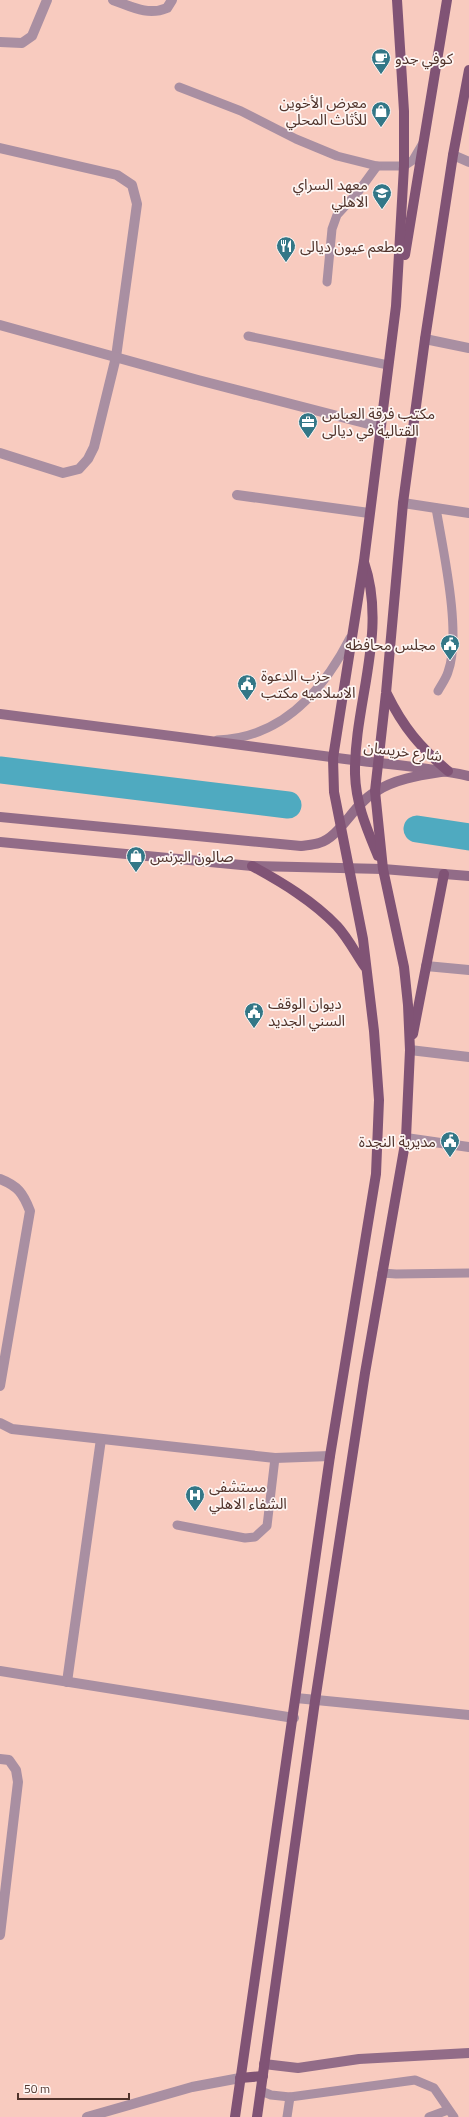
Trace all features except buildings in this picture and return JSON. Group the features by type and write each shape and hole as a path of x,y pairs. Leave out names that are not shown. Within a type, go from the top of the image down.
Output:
{"main road":[{"path":"396,306 404,166 404,111 397,0"},
{"path":"235,2117 294,1718 330,1456 376,1174 379,1100 367,969 334,792 333,758 350,638 364,560 396,306 447,0"},
{"path":"257,2117 315,1701 382,1272 406,1138 410,1050 404,967 383,868 375,791 386,693 403,503 425,339 453,155 469,70"},
{"path":"364,560 371,587 373,623 356,760 358,804 368,835 383,868"},
{"path":"386,693 404,726 416,743 448,771"},
{"path":"252,866 283,883 312,903 338,927 367,969"},
{"path":"410,1050 444,874"},
{"path":"240,2078 263,2076"}],"street":[{"path":"0,42 22,44 32,36 47,0"},
{"path":"113,0 146,12 157,12 167,8 172,0"},
{"path":"0,148 117,175 132,184 137,204 116,357 94,447 88,459 79,469 63,473 0,453"},
{"path":"453,155 469,162"},
{"path":"0,325 198,380 380,427"},
{"path":"425,339 469,348"},
{"path":"236,495 370,513"},
{"path":"403,503 469,513"},
{"name":"شارع خريسان","path":"0,714 208,740 333,758 448,771 469,776"},
{"path":"0,817 289,846 319,843 331,837 358,804 375,791 397,781 417,775 448,771"},
{"path":"0,842 252,866 383,868 469,876"},
{"path":"426,966 469,970"},
{"path":"410,1050 469,1057"},
{"path":"406,1138 469,1147"},
{"path":"0,1179 12,1184 24,1196 30,1211 0,1386"},
{"path":"0,1423 12,1429 275,1458 330,1456"},
{"path":"67,1682 101,1439"},
{"path":"0,1671 294,1718"},
{"path":"296,1698 469,1715"},
{"path":"0,1759 9,1760 16,1770 18,1782 0,1935"},
{"path":"264,2064 298,2068 359,2059 469,2053"},
{"path":"87,2117 192,2088 240,2078"}],"lane":[{"path":"179,88 241,111 296,139 337,156 377,166 404,166 413,160 423,142"},
{"path":"327,282 332,229 337,215 358,192 377,166"},
{"path":"248,336 388,365"},
{"path":"436,508 451,599 453,640 448,672 438,691"},
{"path":"208,740 234,738 263,730 277,723 300,707 321,687 350,638"},
{"path":"382,1272 396,1274 469,1273"},
{"path":"177,1525 245,1538 255,1538 267,1526 275,1458"},
{"path":"261,2091 271,2095 290,2097 415,2080 434,2088 451,2113 430,2117"},
{"path":"287,2117 290,2097"}],"waterway":[{"path":"0,770 288,805"},
{"path":"417,829 469,837"}],"place":[{"name":"كوفي جدو","path":"381,75"},
{"name":"معرض الأخوين للأثاث المحلي","path":"381,128"},
{"name":"معهد السراي الاهلي","path":"382,210"},
{"name":"مطعم عيون ديالى","path":"286,263"},
{"name":"مكتب فرقة العباس القتالية في ديالى","path":"308,439"},
{"name":"مجلس محافظه","path":"450,661"},
{"name":"حزب الدعوة الاسلاميه مكتب","path":"247,701"},
{"name":"صالون البرنس","path":"136,873"},
{"name":"ديوان الوقف السني الجديد","path":"254,1029"},
{"name":"مديرية النجدة","path":"450,1158"},
{"name":"مستشفى الشفاء الاهلي","path":"195,1512"}]}
